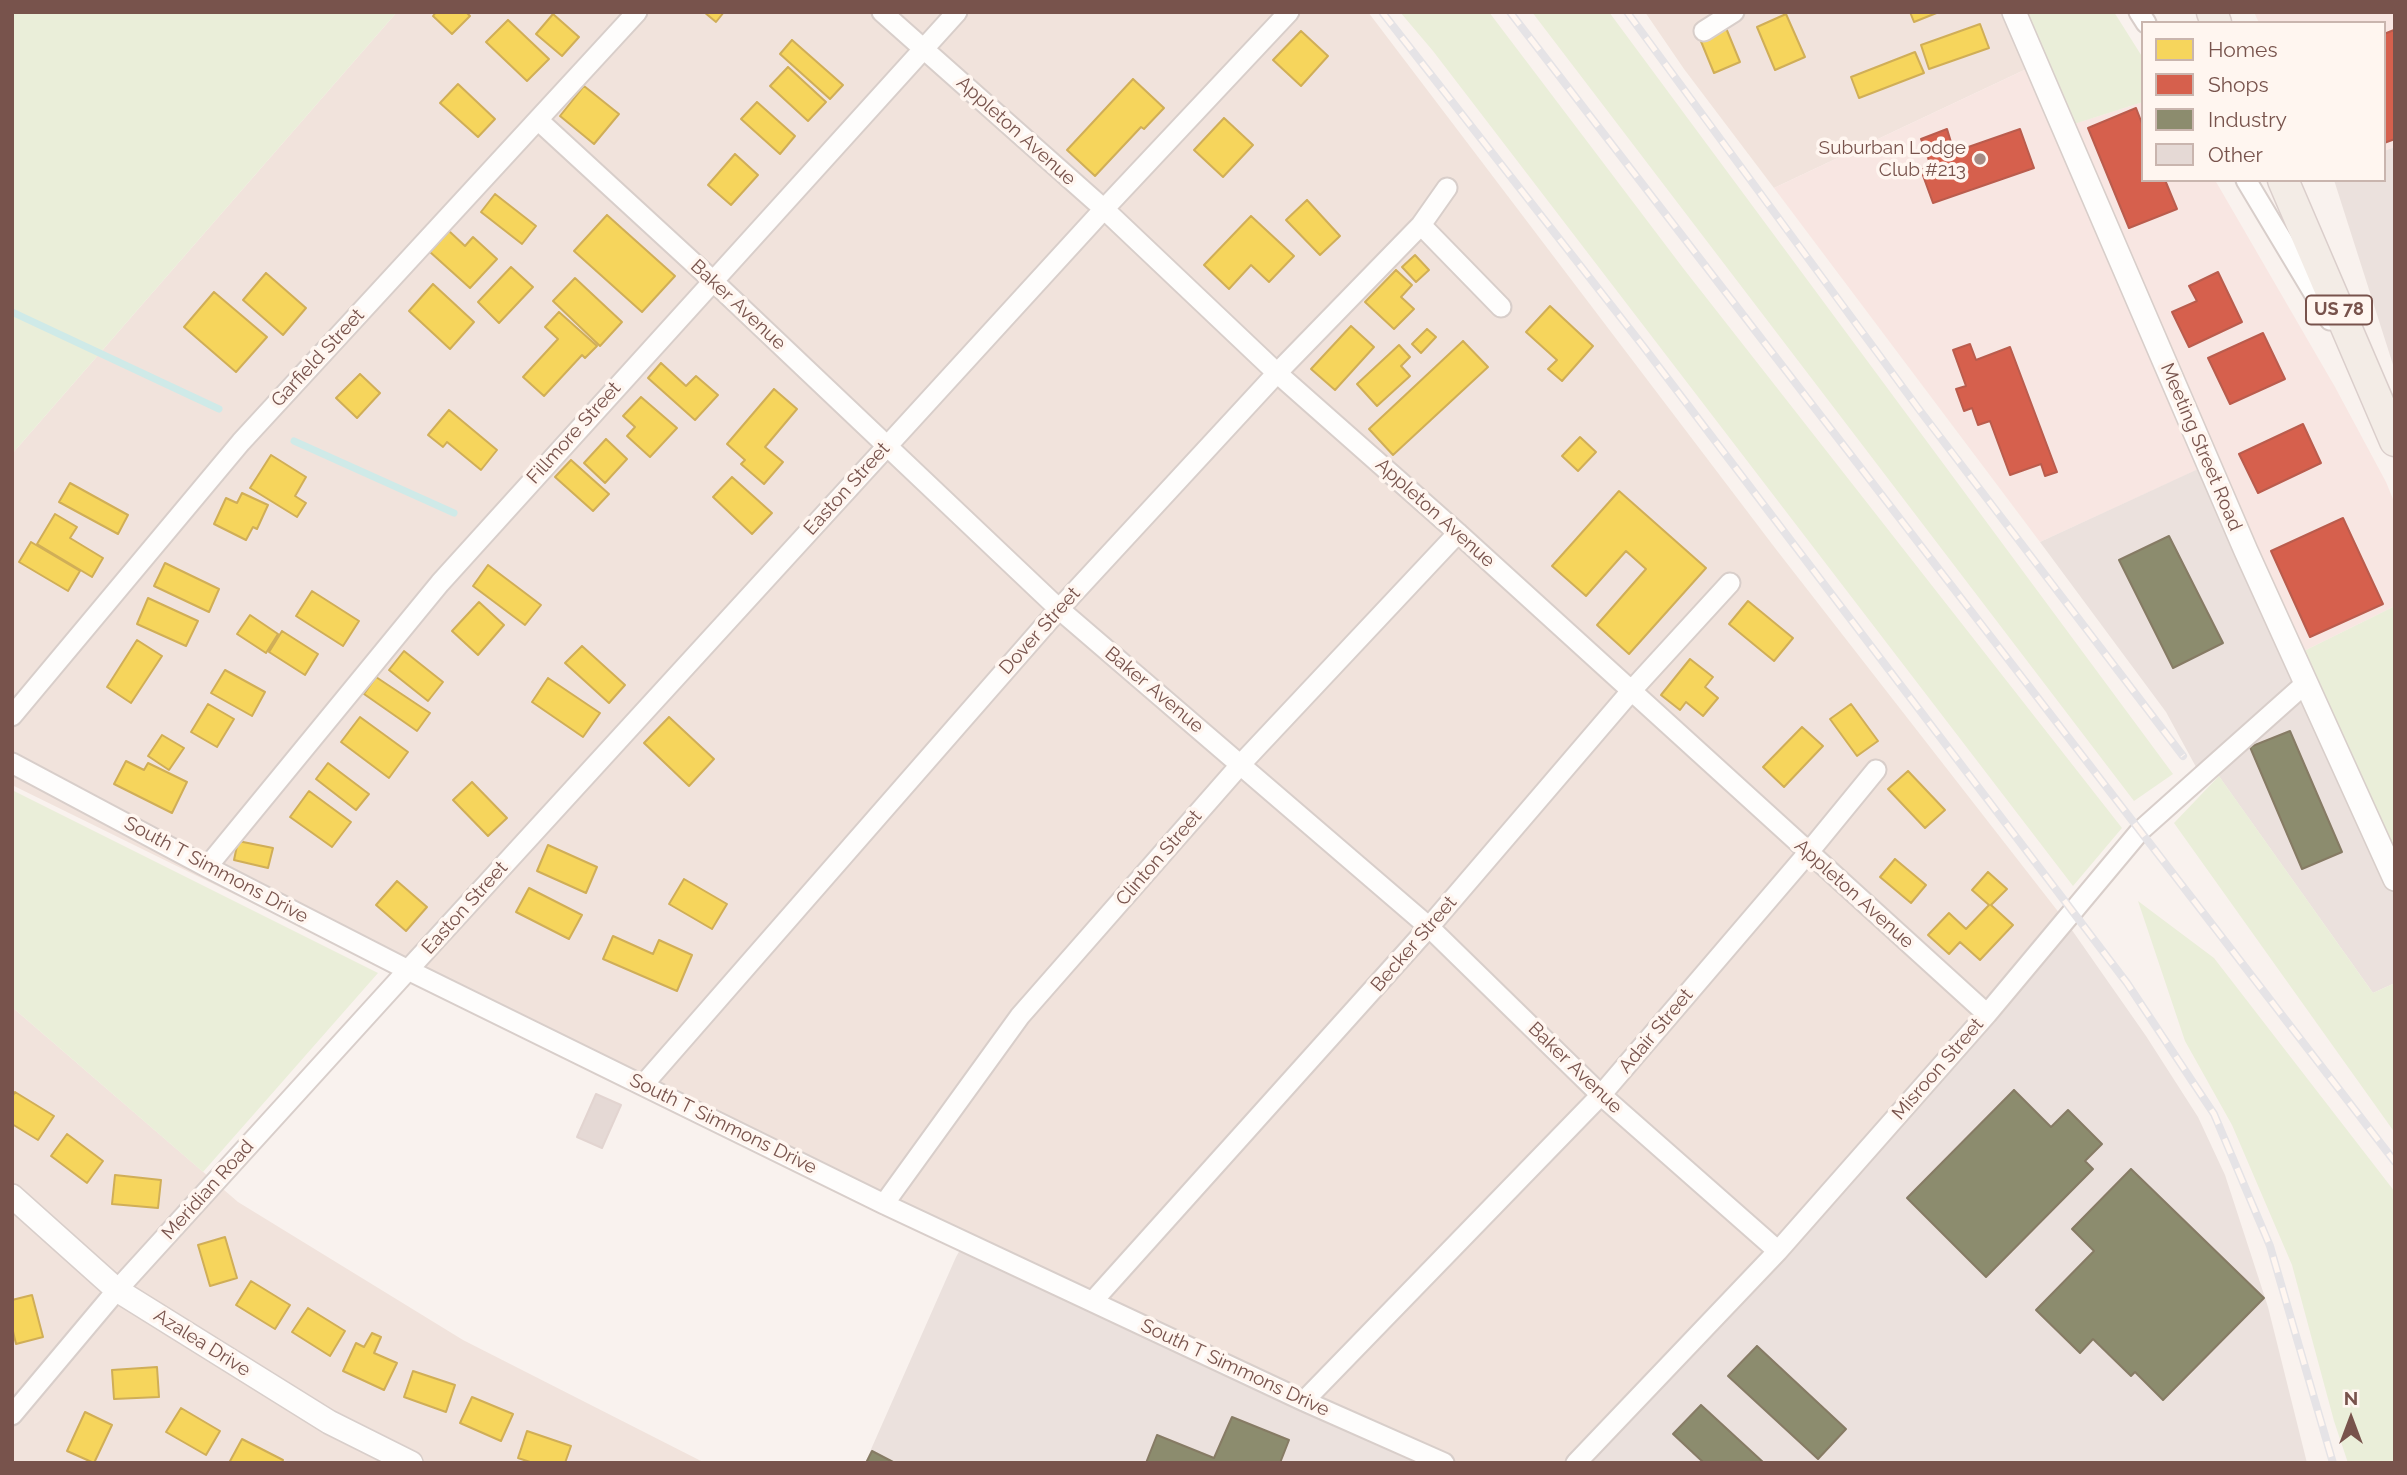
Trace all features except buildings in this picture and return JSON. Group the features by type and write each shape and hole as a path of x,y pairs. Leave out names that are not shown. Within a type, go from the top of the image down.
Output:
{"main road":[{"name":"US 78","path":"2284,182 2395,441"}],"street":[{"name":"Garfield Street","path":"12,716 241,442 637,12"},
{"name":"Appleton Avenue","path":"882,12 1104,209 1277,373 1632,690 1987,1014"},
{"name":"Fillmore Street","path":"207,867 440,583 957,12"},
{"name":"Easton Street","path":"408,970 1104,209 1289,12"},
{"path":"1704,31 1734,12"},
{"name":"Meeting Street Road","path":"2014,12 2241,539 2395,879"},
{"name":"Baker Avenue","path":"538,120 712,280 1059,609 1429,927 1601,1095 1778,1251"},
{"path":"2247,182 2372,392 2395,441"},
{"name":"Dover Street","path":"643,1085 1059,609 1277,373 1421,225 1447,188"},
{"path":"1421,225 1501,307"},
{"name":"Clinton Street","path":"884,1203 1020,1016 1241,764 1458,533"},
{"name":"Becker Street","path":"1093,1301 1429,927 1632,690 1730,583"},
{"name":"Misroon Street","path":"1576,1463 1778,1251 1987,1014 2140,831 2306,683"},
{"name":"South T Simmons Drive","path":"12,763 408,970 884,1203 1304,1401 1444,1463"},
{"name":"Adair Street","path":"1304,1401 1601,1095 1876,770"},
{"name":"Meridian Road","path":"12,1415 117,1290 408,970"},
{"name":"Azalea Drive","path":"12,1196 117,1290 329,1422 411,1463"}],"shaded area":[{"path":"397,12 1368,12 1775,548 2067,923 1576,1463 1420,1463 372,962 12,785 12,454"},
{"path":"1645,12 2014,12 2037,64 1774,188 1684,69"},
{"path":"2254,12 2395,12 2395,147 2386,150 2386,21 2258,21"},
{"path":"2037,64 2064,127 2141,103 2141,182 2216,182 2335,387 2386,482 2395,504 2395,606 2294,656 2208,465 2040,542 1774,188"},
{"path":"2395,147 2395,371 2335,182 2386,182 2386,150"},
{"path":"2209,464 2395,879 2395,983 2373,993 2213,768 2202,778 2166,712 2040,542"},
{"path":"2067,923 2146,1036 2198,1117 2225,1175 2268,1307 2307,1463 1576,1463"},
{"path":"12,1007 238,1202 463,1340 705,1463 12,1463"},
{"path":"965,1241 1444,1463 865,1463"}],"green space":[{"path":"12,12 397,12 12,454"},
{"path":"1400,12 1489,12 1683,268 2122,828 2073,886 1433,51"},
{"path":"1532,12 1609,12 2173,774 2134,801"},
{"path":"2022,12 2114,12 2141,55 2141,103 2071,125"},
{"path":"2395,606 2395,849 2302,652"},
{"path":"2219,776 2373,993 2395,983 2395,1133 2174,823"},
{"path":"12,790 378,973 203,1172 12,1007"},
{"path":"2138,901 2214,958 2395,1192 2395,1463 2348,1463 2292,1265 2232,1125 2185,1041"}],"waterway":[{"path":"12,312 219,409"},
{"path":"294,441 454,513"}],"railway":[{"path":"1382,12 1643,346 2127,983 2214,1114 2270,1246 2333,1463"},
{"path":"1510,12 2395,1162"},
{"path":"1627,12 1918,408 2183,756"}],"place":[{"name":"Suburban Lodge Club #213","path":"1980,159"}]}
